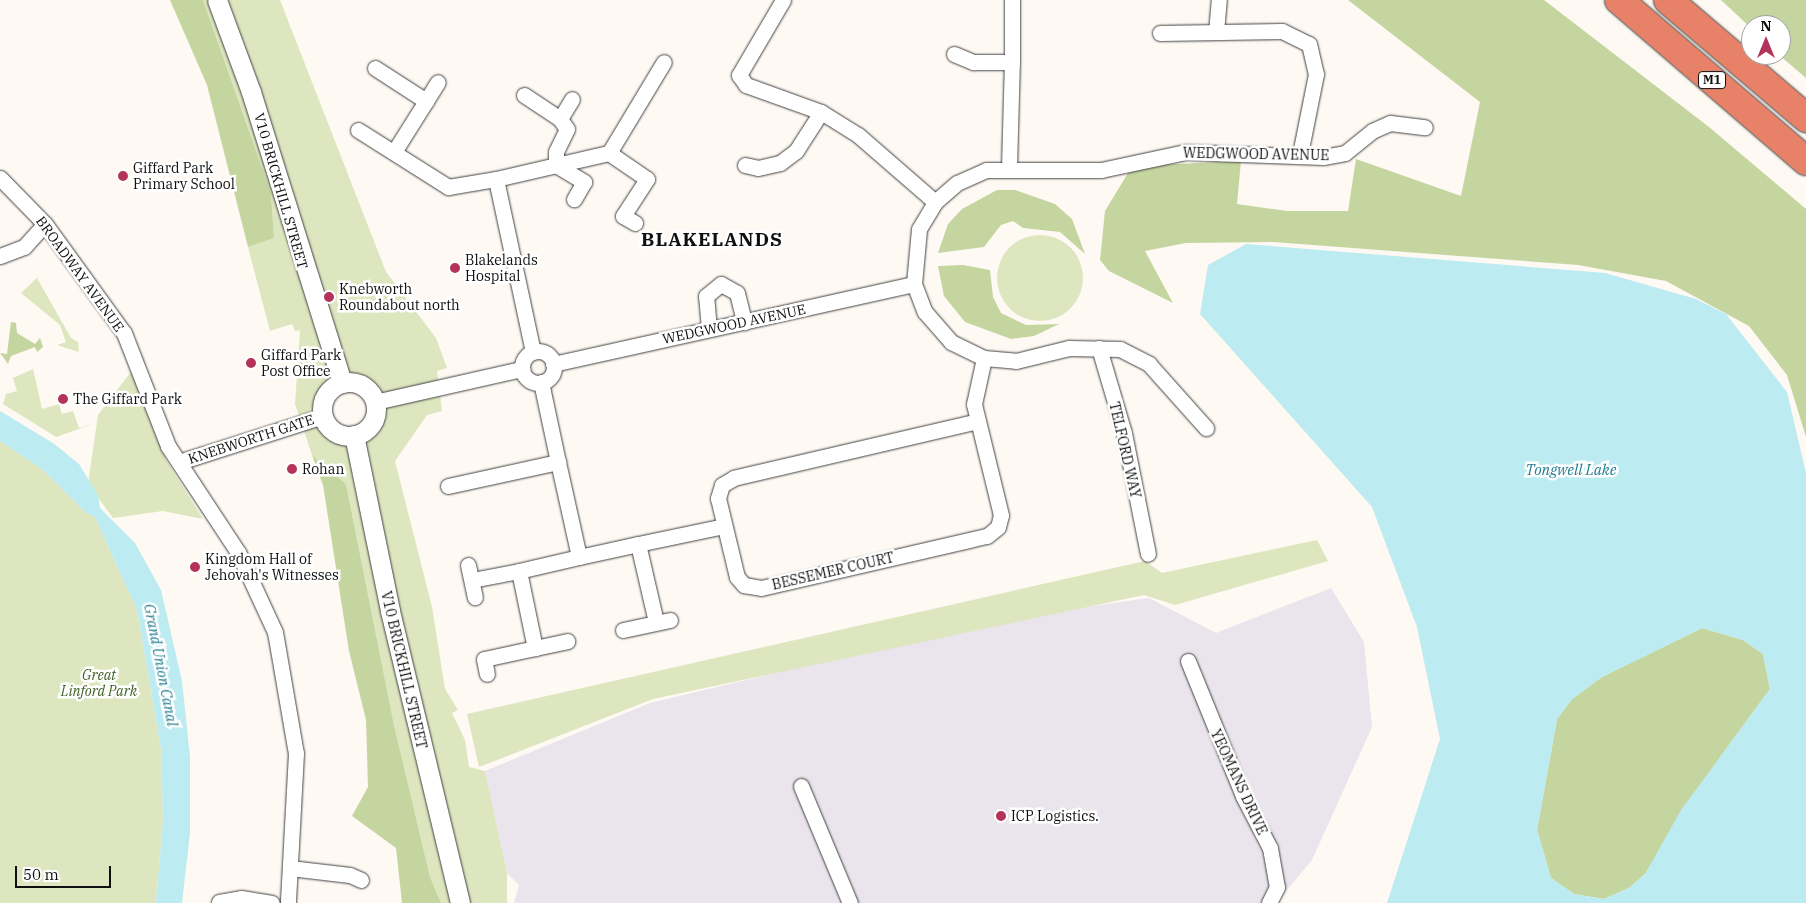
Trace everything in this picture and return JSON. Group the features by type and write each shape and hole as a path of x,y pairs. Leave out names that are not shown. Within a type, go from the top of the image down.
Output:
{"highway":[{"name":"M1","path":"1619,0 1806,161"},
{"name":"M1","path":"1668,0 1806,118"}],"street":[{"name":"V10 BRICKHILL STREET","path":"217,0 252,92 342,382"},
{"path":"783,0 738,74 746,85 821,112 858,135 935,202"},
{"path":"1009,167 1012,0"},
{"path":"1216,32 1219,0"},
{"path":"1160,33 1282,31 1309,44 1316,74 1300,154"},
{"path":"954,54 973,62 1012,62"},
{"path":"358,130 448,187 496,179 609,153 664,62"},
{"path":"375,68 426,101"},
{"path":"394,152 438,82"},
{"path":"524,95 560,119 567,130 556,152 556,165"},
{"path":"560,119 572,99"},
{"path":"745,165 758,168 780,163 796,151 821,112"},
{"name":"WEDGWOOD AVENUE","path":"1206,428 1149,364 1120,349 1069,348 1016,361 984,358 951,342 925,312 914,284 919,229 935,202 957,183 986,170 1009,167 1061,172 1101,170 1186,152 1300,154 1323,157 1346,153 1372,130 1390,123 1426,127"},
{"path":"609,153 646,179 624,216 635,223"},
{"path":"556,165 584,182 574,199"},
{"name":"BROADWAY AVENUE","path":"0,178 46,224 124,333 168,446 238,552 274,632 296,752 288,903"},
{"path":"496,179 533,352"},
{"path":"0,256 24,247 46,224"},
{"path":"709,329 706,296 721,284 738,293 744,322"},
{"name":"WEDGWOOD AVENUE","path":"553,364 914,284"},
{"name":"TELFORD WAY","path":"1099,348 1124,433 1148,554"},
{"path":"533,352 544,352 553,364 552,374 541,382 529,380 522,369 526,356 533,352"},
{"name":"BESSEMER COURT","path":"978,421 734,478 722,485 718,498 737,577 744,585 761,588 987,536 998,527 1001,515 974,404 984,358"},
{"path":"375,402 522,369"},
{"path":"342,382 363,385 375,402 373,420 354,435 334,431 323,416 326,395 342,382"},
{"path":"541,382 579,556"},
{"name":"KNEBWORTH GATE","path":"179,462 323,416"},
{"name":"V10 BRICKHILL STREET","path":"354,435 390,611 460,903"},
{"path":"448,486 558,462"},
{"path":"472,580 724,526"},
{"path":"623,630 663,621 638,544"},
{"path":"468,564 475,597"},
{"path":"519,570 535,648"},
{"path":"487,674 484,659 566,640"},
{"name":"YEOMANS DRIVE","path":"1188,661 1243,796 1270,848 1277,887 1269,903"},
{"path":"801,786 850,903"},
{"path":"290,868 350,875 361,880"},
{"path":"219,902 241,898 272,903"}],"shaded area":[{"path":"1331,588 1364,642 1372,727 1312,860 1276,903 514,903 519,885 507,873 485,771 650,703 1007,618 1149,598 1216,633"}],"green space":[{"path":"170,0 203,0 271,193 274,238 248,247 207,85"},
{"path":"203,0 280,0 386,272 436,338 447,368 437,371 442,411 427,415 395,461 432,607 445,689 458,710 452,713 465,740 469,767 485,771 507,873 507,903 441,903 430,877 394,725 346,484 312,455 295,404 300,330 295,331 292,324 270,331 248,247 274,238 271,193","holes":["349,381 368,390 376,410 368,428 345,435 327,425 322,407 329,391"]},
{"path":"1348,0 1544,0 1709,127 1806,209 1806,437 1787,375 1749,326 1666,281 1578,265 1273,242 1186,243 1145,251 1173,303 1109,271 1100,260 1105,211 1128,173 1156,165 1241,161 1237,204 1287,211 1348,211 1356,159 1461,196 1480,102"},
{"path":"1721,0 1806,0 1806,78 1791,65 1791,15 1741,15 1741,19"},
{"path":"997,190 1015,190 1055,204 1072,219 1085,254 1060,232 1023,228 1013,221 1001,225 984,247 938,253 948,224 962,209"},
{"path":"1040,235 1056,238 1064,242 1076,254 1080,262 1083,278 1080,294 1076,302 1064,314 1056,318 1040,321 1024,318 1016,314 1004,302 1000,294 997,278 1000,262 1004,254 1016,242 1024,238"},
{"path":"963,265 990,270 993,297 1001,313 1026,325 1059,324 1034,336 1011,339 965,322 944,296 938,266"},
{"path":"37,278 71,338 78,342 79,352 57,345 66,342 60,325 21,293"},
{"path":"11,322 16,323 17,333 35,344 40,338 43,347 37,352 35,347 11,356 8,364 0,353 7,354"},
{"path":"134,368 166,460 203,519 163,511 113,518 88,484 98,415"},
{"path":"33,369 42,409 59,404 62,414 73,411 79,428 96,423 56,437 3,404 6,394 17,391 13,378"},
{"name":"Great Linford Park","path":"0,441 42,469 85,512 95,517 137,610 161,749 163,820 156,903 0,903"},
{"path":"312,455 346,484 394,725 430,877 441,903 402,903 396,848 352,816 368,787 366,720 349,651 323,485"},
{"path":"1317,540 1328,561 1175,605 1144,595 653,699 479,767 467,714 1145,561 1162,573"},
{"path":"1702,628 1743,640 1763,654 1770,689 1721,756 1645,874 1629,888 1604,899 1574,894 1551,878 1537,830 1557,719 1572,699 1602,677"}],"water":[{"name":"Tongwell Lake","path":"1246,244 1605,273 1696,299 1726,314 1787,392 1806,473 1806,903 1387,903 1440,739 1417,627 1372,507 1200,314 1208,265","holes":["1702,628 1743,640 1763,654 1770,689 1681,810 1645,874 1629,888 1604,899 1574,894 1551,878 1537,830 1557,719 1572,699 1602,677"]},
{"name":"Grand Union Canal","path":"0,411 53,443 79,464 98,495 100,508 135,543 161,590 182,681 190,757 190,833 182,903 156,903 163,820 161,749 137,610 95,517 85,512 42,469 0,441"}],"place":[{"name":"Giffard Park Primary School","path":"123,176"},
{"name":"Blakelands Hospital","path":"455,268"},
{"name":"Knebworth Roundabout north","path":"329,297"},
{"name":"Giffard Park Post Office","path":"251,363"},
{"name":"The Giffard Park","path":"63,399"},
{"name":"Rohan","path":"292,469"},
{"name":"Kingdom Hall of Jehovah's Witnesses","path":"195,567"},
{"name":"ICP Logistics.","path":"1001,816"}],"district":[{"name":"BLAKELANDS","path":"712,240"}]}
